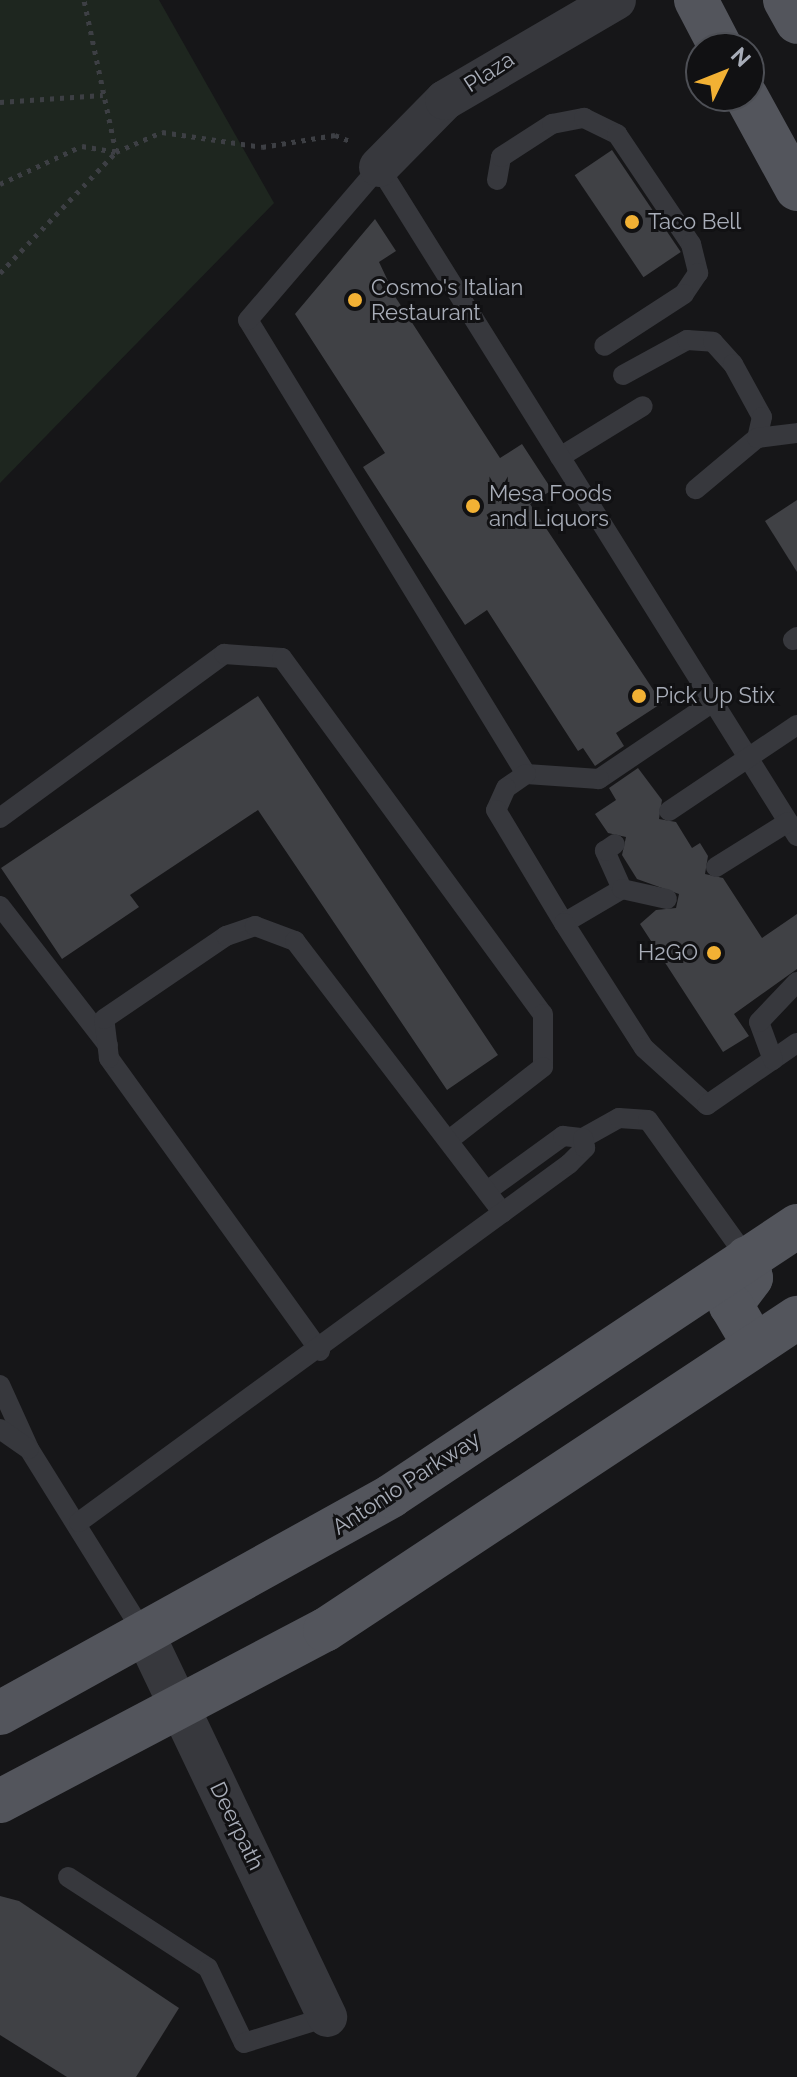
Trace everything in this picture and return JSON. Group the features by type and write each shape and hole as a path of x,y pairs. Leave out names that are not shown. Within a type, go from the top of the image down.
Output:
{"main road":[{"path":"696,0 713,32"},
{"path":"785,0 797,22"},
{"path":"755,112 797,189"},
{"name":"Antonio Parkway","path":"0,1713 146,1637 391,1496 797,1226"},
{"path":"747,1258 751,1278 731,1305 754,1344"},
{"path":"0,1801 325,1630 797,1318"}],"street":[{"name":"Plaza","path":"384,162 445,100 616,0"},
{"name":"Deerpath","path":"146,1637 177,1709 327,2017"}],"lane":[{"path":"497,180 501,157 552,124 584,118 617,134 691,244 698,273 684,294 604,346"},
{"path":"526,774 248,320 384,162 560,457 793,829 716,867"},
{"path":"623,375 687,340 713,342 762,417 757,438"},
{"path":"560,457 643,406"},
{"path":"696,489 757,438 797,433"},
{"path":"0,818 224,654 282,658 543,1014 543,1067 448,1141"},
{"path":"713,702 599,779 526,774 506,788 496,810 644,1048 707,1105 797,1043"},
{"path":"669,811 797,725"},
{"path":"615,844 605,851 622,889"},
{"path":"564,923 622,889 667,899"},
{"path":"0,906 108,1045"},
{"path":"320,1351 109,1058 104,1019 226,936 255,926 295,941 503,1213"},
{"path":"773,1060 759,1022 797,982"},
{"path":"487,1191 563,1136 583,1138 619,1118 648,1120 747,1258"},
{"path":"79,1522 320,1351 581,1155 583,1138"},
{"path":"0,1385 29,1449 79,1522 146,1637"},
{"path":"0,1429 29,1449"},
{"path":"68,1877 208,1968 244,2043 327,2017"}],"path":[{"path":"84,0 116,152"},
{"path":"0,102 103,95"},
{"path":"0,273 116,152 162,132 262,147 335,135 384,162"},
{"path":"0,184 82,146 116,152"}],"shaded area":[{"path":"0,0 159,0 274,203 0,483"}],"building":[{"name":"Taco Bell","path":"612,150 681,252 643,277 575,175"},
{"path":"375,219 396,251 379,262 396,298 500,458 522,444 552,490 530,504 662,703 616,733 624,746 595,766 583,748 578,751 487,610 465,625 363,467 385,453 295,314"},
{"path":"797,500 797,572 765,521"},
{"path":"258,696 498,1055 447,1090 258,810 130,895 139,907 62,959 1,868"},
{"name":"H2GO","path":"638,768 662,800 659,819 676,822 692,848 700,843 708,856 705,874 723,878 762,938 797,914 797,969 734,1014 749,1036 723,1052 640,924 656,910 676,908 679,894 637,879 622,855 626,837 608,833 595,814 616,800 609,788"},
{"path":"0,1896 19,1901 179,2008 136,2077 67,2077 0,2035"}],"place":[{"name":"Taco Bell","path":"632,222"},
{"name":"Cosmo's Italian Restaurant","path":"355,300"},
{"name":"Mesa Foods and Liquors","path":"473,506"},
{"name":"Pick Up Stix","path":"639,696"},
{"name":"H2GO","path":"714,953"}]}
